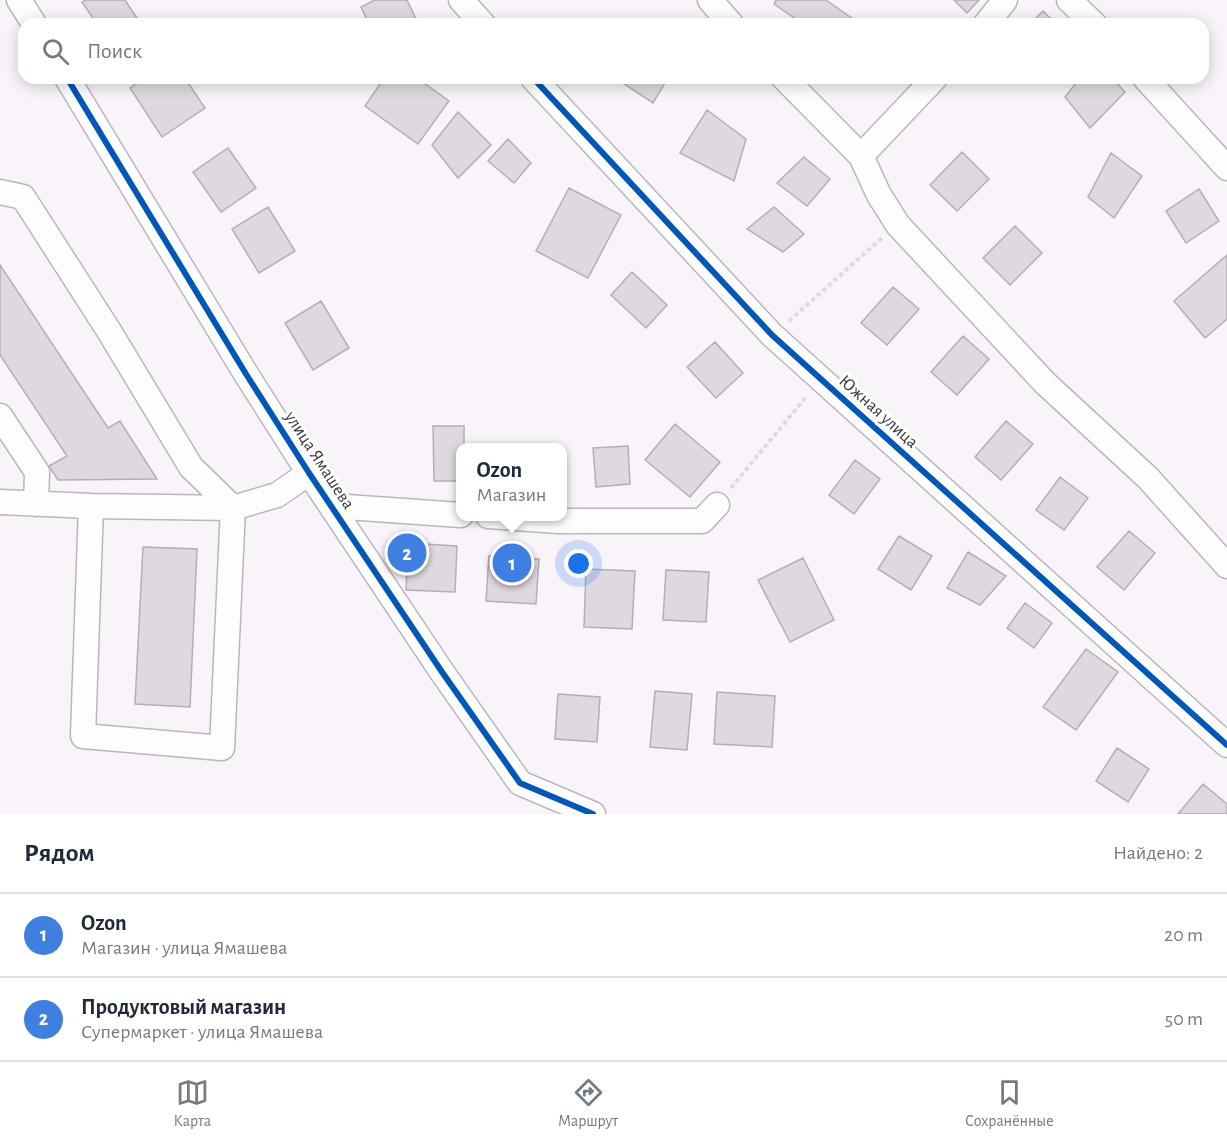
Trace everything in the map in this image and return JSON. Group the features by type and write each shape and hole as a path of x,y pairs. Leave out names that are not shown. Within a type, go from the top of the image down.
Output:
{"street":[{"path":"19,0 30,18"},
{"path":"461,0 478,18"},
{"path":"710,0 726,18"},
{"path":"991,18 1005,0"},
{"path":"1069,0 1088,18"},
{"name":"улица Ямашева","path":"71,84 240,364 309,473 442,672 520,783 592,814"},
{"name":"Южная улица","path":"539,84 772,335 1227,745"},
{"path":"790,84 861,156 879,195 898,225 1045,382 1148,478 1227,566"},
{"path":"861,156 929,84"},
{"path":"1150,84 1227,168"},
{"path":"0,192 23,197 109,331 191,467 233,508 222,748 83,736 91,506"},
{"path":"0,416 37,472 36,504"},
{"path":"0,502 233,508 277,495 309,473"},
{"path":"567,521 702,521 717,504"},
{"path":"332,506 456,515"}],"path":[{"path":"772,335 898,225"},
{"path":"717,504 821,379"}],"building":[{"path":"86,0 125,0 137,18 93,18 82,2"},
{"path":"375,0 407,0 416,18 366,18 361,7"},
{"path":"776,0 826,0 852,18 794,18 774,4"},
{"path":"954,0 979,0 967,13"},
{"path":"1043,11 1050,18 1036,18"},
{"path":"136,84 189,84 205,108 162,137 130,88"},
{"path":"380,84 425,84 449,101 418,144 365,106"},
{"path":"624,84 664,84 653,103"},
{"path":"1075,84 1118,84 1125,92 1090,128 1065,97"},
{"path":"707,110 746,139 734,181 680,153"},
{"path":"458,112 491,145 458,178 432,145"},
{"path":"508,139 531,163 514,183 488,161"},
{"path":"228,148 256,188 221,212 193,172"},
{"path":"962,152 989,179 957,211 930,185"},
{"path":"1111,153 1142,176 1114,218 1088,197"},
{"path":"804,157 830,179 807,206 777,183"},
{"path":"569,188 621,215 588,278 536,251"},
{"path":"1199,189 1219,221 1186,243 1166,211"},
{"path":"268,207 295,251 259,273 232,229"},
{"path":"774,207 804,234 783,252 747,229"},
{"path":"1015,226 1042,253 1010,285 983,258"},
{"path":"1227,255 1227,319 1205,338 1174,301"},
{"path":"0,265 108,428 120,421 157,479 58,480 49,466 67,456 0,355"},
{"path":"632,272 667,305 646,328 611,295"},
{"path":"893,287 919,309 887,345 861,323"},
{"path":"321,301 349,348 313,370 285,323"},
{"path":"963,336 989,359 957,395 931,372"},
{"path":"715,342 743,373 716,398 687,367"},
{"path":"1006,421 1033,444 1001,480 975,457"},
{"path":"675,424 720,462 690,497 645,460"},
{"path":"433,426 464,426 464,443 456,443 456,481 434,481"},
{"path":"628,446 630,484 596,487 593,448"},
{"path":"855,460 880,479 854,514 829,495"},
{"path":"1060,477 1088,498 1064,530 1036,510"},
{"path":"1129,531 1155,553 1124,590 1097,567"},
{"path":"899,536 932,556 911,590 878,569"},
{"path":"408,543 457,546 455,592 406,590"},
{"path":"143,547 197,549 190,707 135,704"},
{"path":"968,552 1006,576 980,605 947,588"},
{"path":"489,556 539,559 536,604 486,601"},
{"path":"803,558 834,620 790,642 758,580"},
{"path":"586,569 635,571 632,629 584,627"},
{"path":"666,570 709,572 706,622 663,620"},
{"path":"1025,603 1052,623 1034,648 1007,628"},
{"path":"1086,649 1118,672 1076,730 1043,707"},
{"path":"655,691 692,694 687,750 650,747"},
{"path":"717,692 775,696 772,747 714,744"},
{"path":"558,694 600,697 597,742 555,739"},
{"path":"1117,748 1149,769 1128,802 1096,781"},
{"path":"1203,784 1227,804 1227,814 1178,814"}],"cycle path":[{"path":"71,84 246,374 309,473 442,672 520,783 593,814"},
{"path":"539,84 772,335 1227,745"}],"place":[{"name":"Продуктовый магазин","path":"407,553"},
{"name":"Ozon","path":"512,563"}]}
